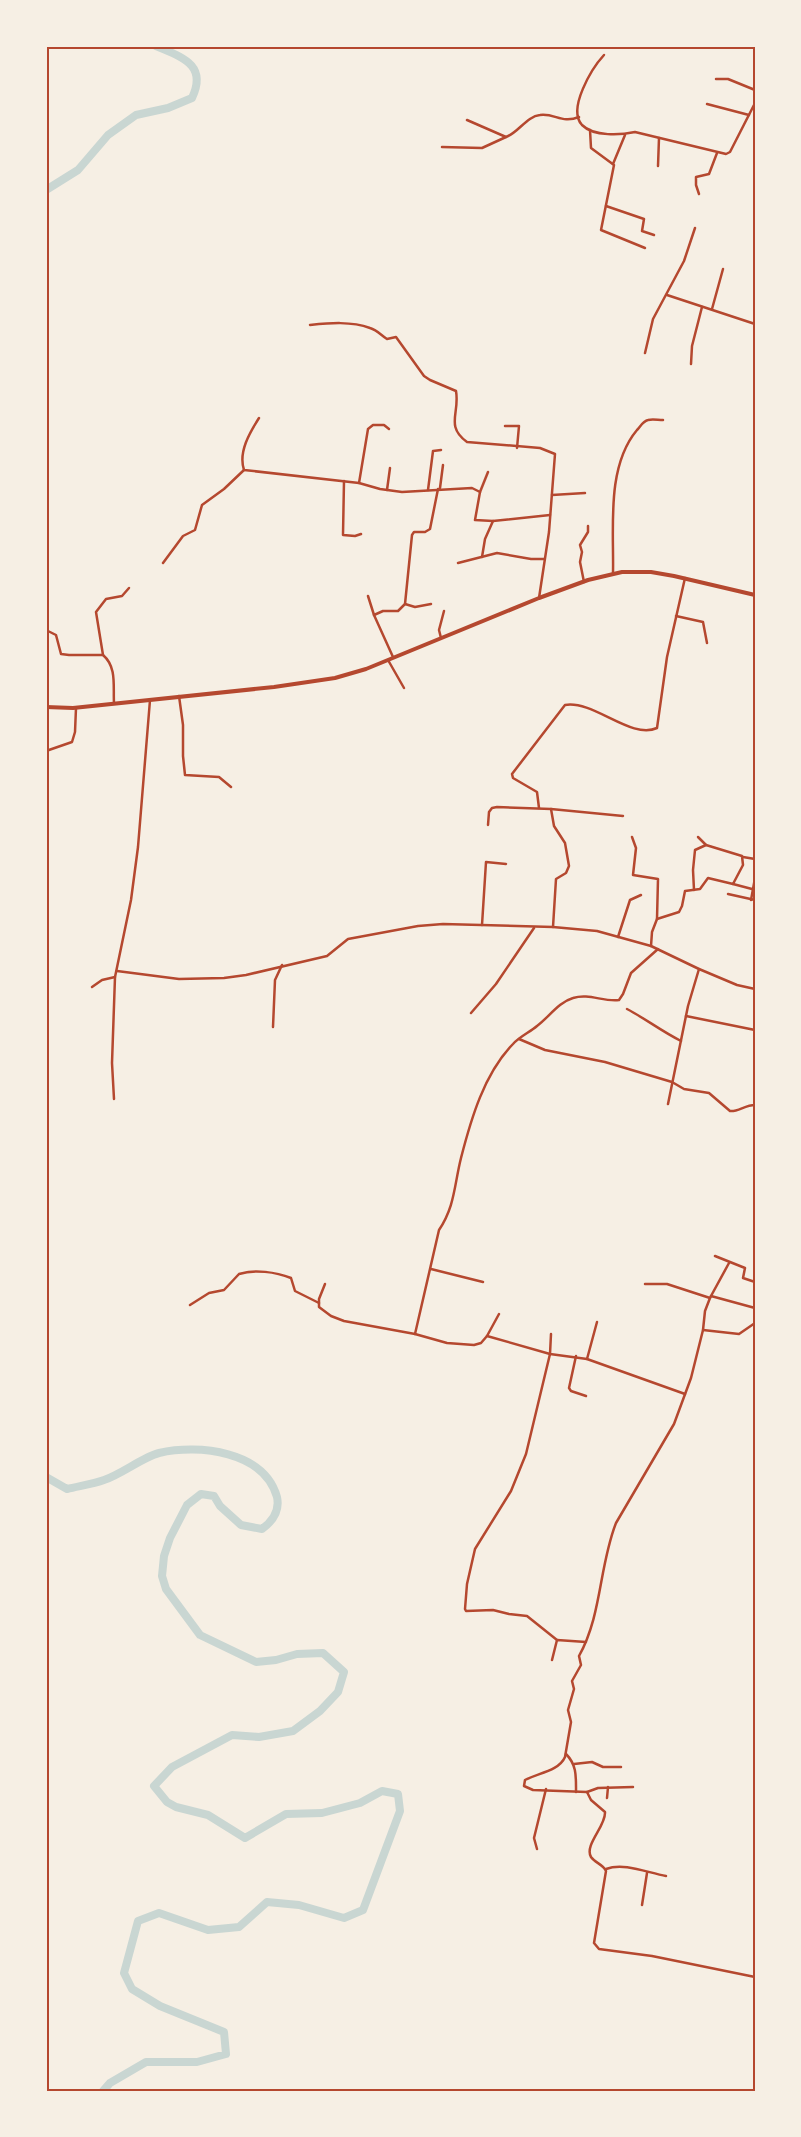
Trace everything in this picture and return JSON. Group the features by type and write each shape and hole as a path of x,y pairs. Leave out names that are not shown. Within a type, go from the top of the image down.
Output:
{"main road":[{"path":"46,707 76,708 274,687 335,678 366,670 393,657 539,598 613,573 650,572 686,578 755,594"}],"street":[{"path":"604,55 583,86 579,117 582,124 590,130 625,135 635,132 725,154 730,152 755,103"},
{"path":"716,79 728,79 755,90"},
{"path":"707,104 749,115"},
{"path":"442,148 482,148 506,137 538,115 547,115 565,120 579,117"},
{"path":"467,120 506,137"},
{"path":"590,130 592,150 613,164"},
{"path":"625,135 613,164 602,231 645,248"},
{"path":"658,166 659,138"},
{"path":"699,194 696,177 709,174 717,152"},
{"path":"606,206 644,219 642,231 654,235"},
{"path":"645,353 653,319 684,261 695,228"},
{"path":"712,309 723,269"},
{"path":"667,295 755,324"},
{"path":"690,364 692,346 702,307"},
{"path":"310,325 348,324 370,328 387,339 396,337 424,376 456,391 457,404 454,424 460,437 467,442 517,448 540,448 555,454 550,515 539,598"},
{"path":"244,470 242,465 244,449 259,418"},
{"path":"613,573 616,474 621,456 633,435 644,422 650,419 663,420"},
{"path":"359,483 368,429 375,424 384,424 389,429"},
{"path":"505,426 519,426 517,448"},
{"path":"428,490 434,451 441,450"},
{"path":"374,615 383,611 398,611 405,604 412,535 414,532 425,532 430,529 443,465"},
{"path":"387,490 390,468"},
{"path":"164,563 183,536 195,530 202,506 244,470 359,483 402,492 439,488 472,488 480,492"},
{"path":"488,472 480,492 474,520 493,521 550,515"},
{"path":"344,481 343,535 355,536 361,534"},
{"path":"552,494 585,493"},
{"path":"482,557 485,539 493,521"},
{"path":"584,582 580,562 582,549 580,545 588,532 588,526"},
{"path":"458,563 500,552 531,559 544,559"},
{"path":"539,808 536,792 512,778 512,774 565,705 582,706 638,729 649,730 657,728 667,657 686,578"},
{"path":"103,655 100,629 95,616 96,612 106,599 122,596 129,588"},
{"path":"368,596 374,615 393,657"},
{"path":"405,604 415,607 431,604"},
{"path":"440,638 439,630 444,611"},
{"path":"676,616 704,623 707,643"},
{"path":"46,630 56,636 61,654 69,656 103,655 109,660 113,668 114,703"},
{"path":"388,660 404,688"},
{"path":"179,696 183,725 185,775 219,777 231,787"},
{"path":"114,1099 112,1063 115,977 131,900 138,847 150,700"},
{"path":"46,751 72,742 75,732 76,708"},
{"path":"488,825 489,812 492,808 551,808 623,816"},
{"path":"551,808 553,824 565,843 569,866 566,873 556,879 553,927"},
{"path":"632,837 636,848 633,874 636,877 658,879 657,919 652,932 651,946"},
{"path":"698,837 706,844 737,853 743,857 755,859"},
{"path":"694,890 695,850 706,844"},
{"path":"733,884 743,865 743,857"},
{"path":"482,926 486,862 506,864"},
{"path":"657,919 678,912 682,906 685,891 702,888 708,878 752,888"},
{"path":"750,900 755,878"},
{"path":"728,894 755,900"},
{"path":"618,937 630,900 641,895"},
{"path":"116,972 180,979 224,978 246,975 330,955 348,939 418,926 443,924 534,928 553,927 597,931 651,946 699,970 737,985 755,989"},
{"path":"471,1014 496,984 534,928"},
{"path":"415,1334 439,1230 448,1216 454,1201 461,1160 482,1094 502,1059 513,1044 569,1000 586,996 619,1000 631,973 658,949"},
{"path":"273,1027 275,980 282,965"},
{"path":"668,1104 686,1016 699,970"},
{"path":"92,987 99,981 115,977"},
{"path":"627,1008 654,1023 660,1031 681,1041"},
{"path":"686,1016 755,1030"},
{"path":"519,1039 545,1050 582,1056 672,1082 684,1089 711,1094 728,1111 734,1112 747,1105 755,1105"},
{"path":"715,1256 745,1268 743,1278 755,1282"},
{"path":"633,1786 608,1787 587,1792 576,1792 527,1789 525,1781 557,1767 563,1761 566,1754 571,1722 568,1710 574,1689 572,1682 581,1665 579,1657 587,1642 597,1611 600,1587 616,1523 674,1424 691,1378 703,1330 705,1311 710,1297 729,1263"},
{"path":"431,1269 483,1282"},
{"path":"190,1306 209,1293 229,1287 233,1278 239,1274 270,1272 291,1278 295,1291 318,1303 321,1310 344,1321 415,1334 447,1343 470,1345 481,1343 499,1314"},
{"path":"318,1303 325,1284"},
{"path":"645,1284 667,1284 710,1297 755,1307"},
{"path":"588,1359 597,1322"},
{"path":"703,1330 740,1334 755,1323"},
{"path":"551,1334 550,1354 526,1454 510,1491 475,1549 467,1584 465,1609 466,1611 493,1610 527,1616 557,1640 587,1642"},
{"path":"487,1336 550,1354 588,1359 685,1394"},
{"path":"576,1356 569,1388 571,1391 586,1396"},
{"path":"552,1660 557,1640"},
{"path":"566,1754 574,1764 576,1792"},
{"path":"574,1764 592,1762 603,1767 621,1767"},
{"path":"606,1798 608,1787"},
{"path":"537,1849 534,1838 546,1789"},
{"path":"587,1792 591,1800 605,1812 604,1821 593,1841 590,1854 593,1860 606,1869"},
{"path":"606,1869 610,1867 633,1868 647,1873 666,1876"},
{"path":"606,1869 594,1943 596,1947 652,1956 755,1977"},
{"path":"642,1906 647,1873"}],"waterway":[{"path":"46,190 78,170 108,135 136,115 168,108 192,98 197,77 194,70 183,58 156,46"},
{"path":"46,1477 67,1489 91,1484 118,1474 146,1458 175,1450 210,1451 228,1454 244,1460 259,1469 270,1482 278,1502 276,1511 269,1523 262,1529 241,1525 220,1506 214,1496 201,1494 187,1505 170,1538 164,1556 162,1576 166,1589 200,1635 256,1662 276,1660 297,1654 323,1653 344,1672 338,1692 320,1711 293,1731 259,1737 232,1735 172,1767 154,1786 167,1802 176,1807 208,1815 245,1838 286,1814 322,1813 360,1803 382,1791 398,1794 400,1811 363,1910 344,1918 299,1905 267,1902 239,1927 208,1930 159,1913 138,1921 124,1973 132,1989 160,2006 224,2032 226,2054 197,2062 146,2062 110,2083 103,2091"}]}
